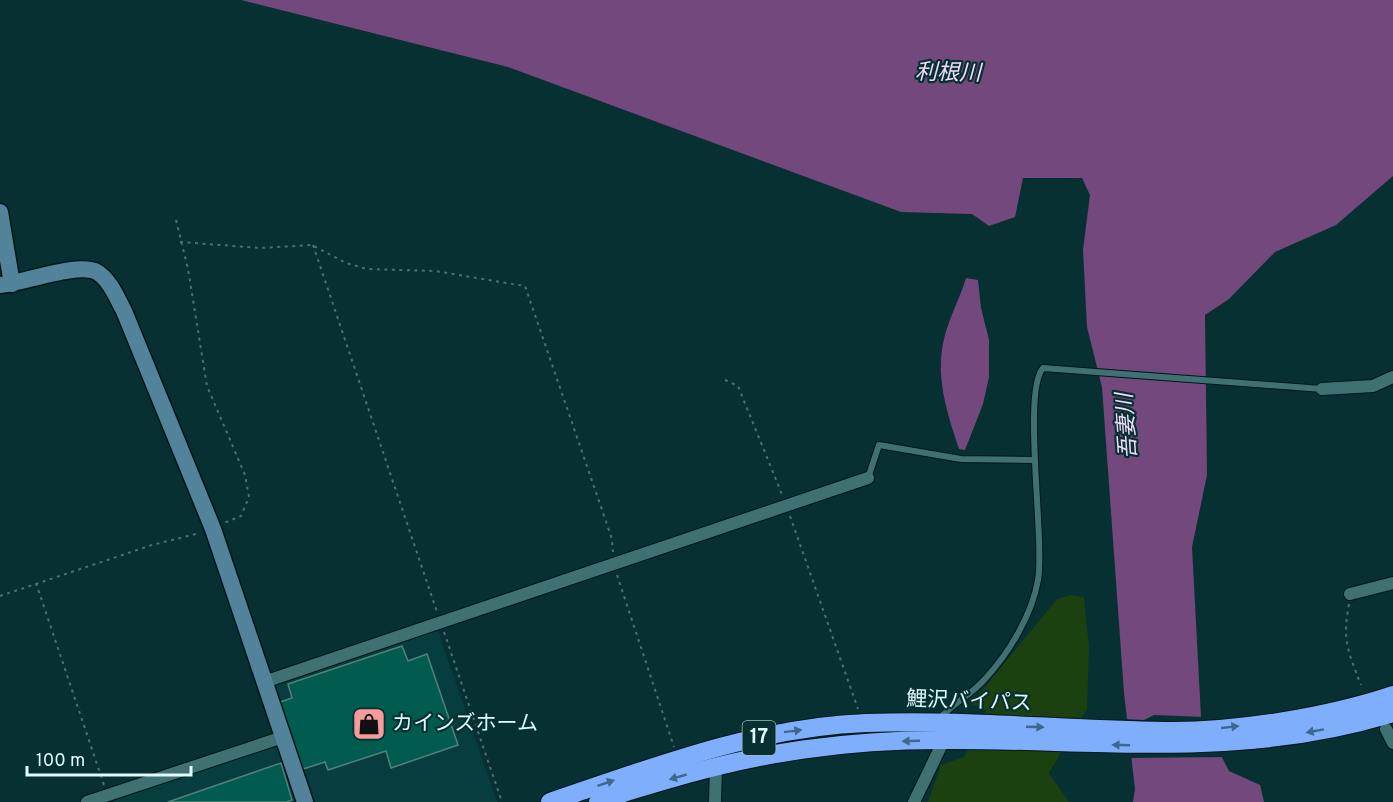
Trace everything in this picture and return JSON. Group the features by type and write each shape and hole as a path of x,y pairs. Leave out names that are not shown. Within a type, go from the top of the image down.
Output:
{"highway":[{"name":"鯉沢バイパス","path":"598,802 716,766 786,750 860,742 944,740 973,733 1168,732 1287,721 1379,716 1393,695"},
{"name":"鯉沢バイパス","path":"550,802 677,758 779,733 863,723 938,721 973,733"}],"street":[{"path":"0,212 6,285 84,269 97,273 111,286 124,311 213,529 305,802"},
{"path":"1323,389 1373,386 1393,377"},
{"path":"264,682 868,478"},
{"path":"1350,594 1393,583"},
{"path":"1379,716 1393,743"},
{"path":"87,802 283,737"},
{"path":"914,802 944,740"},
{"path":"715,802 716,766"}],"lane":[{"path":"938,721 984,680 1011,645 1030,606 1038,580 1040,562 1034,460 1036,383 1043,368 1323,389"},
{"path":"868,478 879,445 962,459 1034,460"}],"path":[{"path":"180,242 260,248 312,245 346,263 367,269 435,272 525,286 612,539 614,565 677,758"},
{"path":"312,245 502,802"},
{"path":"725,380 738,386 787,506 863,723"},
{"path":"36,582 107,795"},
{"path":"1350,594 1344,627 1345,644 1361,685"}],"shaded area":[{"path":"437,628 497,802 312,802 272,687 274,682"},
{"path":"271,744 280,748 297,802 113,802 112,799"}],"green space":[{"path":"1070,595 1084,597 1089,647 1087,709 1049,773 1069,802 928,802 941,765 964,757 986,710 971,704 1057,599"}],"water":[{"path":"241,0 1393,0 1393,176 1336,225 1275,252 1229,299 1205,315 1207,475 1192,547 1201,717 1229,771 1260,785 1264,802 1133,802 1135,789 1124,693 1102,387 1087,327 1083,250 1090,195 1082,178 1023,178 1015,217 989,226 972,214 901,212 508,67"},
{"path":"966,278 978,280 981,308 989,340 989,377 983,404 965,450 959,449 950,421 943,393 941,364 945,335"}],"pier":[{"path":"1154,715 1204,717 1225,757 1129,758 1124,719 1144,720"}],"building":[{"name":"カインズホーム","path":"402,646 408,661 427,654 458,745 391,768 386,751 328,770 325,762 303,769 280,702 292,698 288,684"},
{"path":"281,763 292,800 287,802 168,802"}],"place":[{"name":"カインズホーム","path":"369,724"}],"water label":[{"name":"利根川","path":"948,74"},
{"name":"吾妻川","path":"1128,426"}]}
